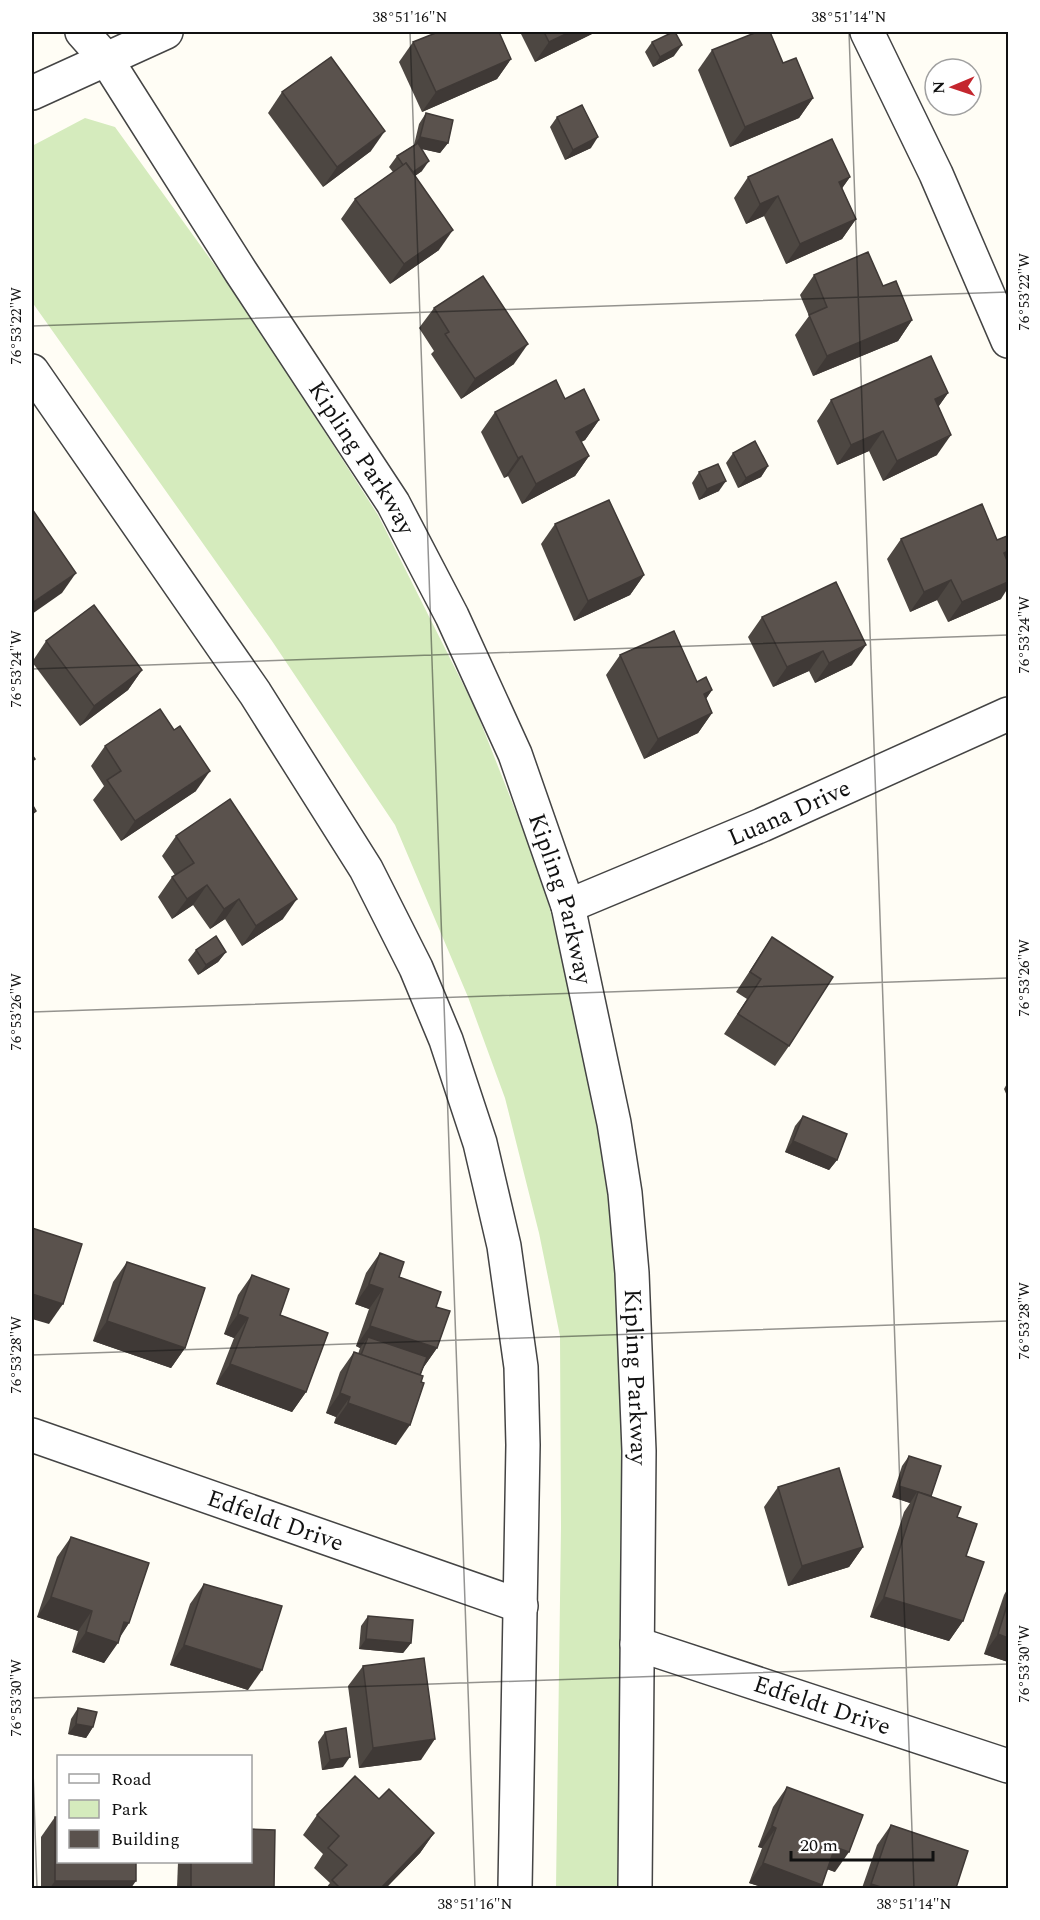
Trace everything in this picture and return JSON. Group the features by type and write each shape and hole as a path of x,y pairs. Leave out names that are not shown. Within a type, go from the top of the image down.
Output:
{"street":[{"name":"Kipling Parkway","path":"82,32 106,59 241,272 393,503 452,616 515,754 568,906 614,1123 625,1193 632,1273 639,1451 635,1888"},
{"path":"32,93 166,32"},
{"path":"867,32 936,174 1008,341"},
{"path":"32,371 255,693 366,869 416,968 446,1040 480,1143 504,1246 521,1367 521,1606 515,1888"},
{"name":"Luana Drive","path":"568,906 762,825 1008,714"},
{"name":"Edfeldt Drive","path":"32,1435 521,1606"},
{"name":"Edfeldt Drive","path":"637,1644 1008,1766"}],"green space":[{"path":"85,118 115,127 242,303 378,515 475,708 542,878 595,1087 614,1235 625,1509 620,1888 556,1888 561,1527 560,1336 539,1233 505,1098 468,997 395,825 272,641 32,302 32,146"}],"building":[{"path":"438,32 499,32 511,59 436,92 413,42"},
{"path":"544,32 570,32 549,42"},
{"path":"673,32 682,45 660,57 652,42"},
{"path":"757,32 770,32 783,63 796,58 813,98 745,127 712,50"},
{"path":"331,57 385,131 337,167 282,92"},
{"path":"582,105 598,137 573,150 557,117"},
{"path":"426,113 453,120 448,143 420,137"},
{"path":"832,139 850,177 839,182 856,219 800,244 778,196 760,204 748,177"},
{"path":"418,143 429,161 413,172 406,163 403,165 397,156"},
{"path":"406,163 453,230 404,264 355,199"},
{"path":"868,252 883,286 896,281 912,320 827,356 809,315 827,307 814,275"},
{"path":"483,276 528,344 475,379 445,334 449,332 434,308"},
{"path":"931,356 948,393 935,399 951,435 897,461 883,431 851,445 831,400"},
{"path":"556,380 565,399 584,389 599,420 576,432 589,456 536,484 522,456 518,458 495,412"},
{"path":"755,441 768,466 746,478 733,453"},
{"path":"718,464 726,481 707,489 699,472"},
{"path":"609,500 644,575 588,601 555,524"},
{"path":"982,504 997,540 1007,536 1008,551 1004,553 1008,563 1008,582 962,602 951,580 924,592 901,539"},
{"path":"32,509 76,573 32,603"},
{"path":"836,582 866,645 829,663 823,651 787,667 762,617"},
{"path":"94,605 142,670 94,706 46,641"},
{"path":"674,631 697,682 706,677 712,690 704,694 712,713 658,739 620,655"},
{"path":"160,709 174,730 180,726 210,771 135,821 107,780 121,771 105,746"},
{"path":"230,799 297,899 256,926 239,899 224,909 207,885 187,899 172,877 194,863 176,836"},
{"path":"216,936 226,952 206,965 196,950"},
{"path":"772,937 833,977 789,1046 738,1014 761,979 750,972"},
{"path":"803,1116 847,1134 837,1160 793,1141"},
{"path":"32,1228 82,1244 63,1304 32,1294"},
{"path":"380,1253 404,1262 399,1277 441,1292 436,1307 450,1311 437,1348 370,1326 383,1289 369,1284"},
{"path":"127,1262 205,1288 185,1348 107,1321"},
{"path":"252,1275 289,1289 280,1315 328,1333 306,1392 230,1364 248,1318 238,1314"},
{"path":"368,1337 427,1357 420,1375 361,1355"},
{"path":"354,1352 423,1376 421,1382 424,1383 410,1425 348,1403 350,1397 340,1393"},
{"path":"909,1456 941,1466 931,1496 899,1486"},
{"path":"839,1468 863,1547 802,1566 778,1487"},
{"path":"918,1492 961,1507 957,1517 977,1524 966,1556 984,1562 963,1621 884,1597"},
{"path":"71,1537 149,1563 129,1623 124,1622 118,1643 86,1632 92,1611 51,1597"},
{"path":"204,1584 282,1606 262,1670 184,1645"},
{"path":"1008,1602 1008,1638 998,1634"},
{"path":"368,1616 413,1620 411,1643 366,1639"},
{"path":"424,1658 435,1739 373,1748 363,1666"},
{"path":"78,1708 97,1712 93,1727 76,1724"},
{"path":"346,1728 350,1757 330,1760 325,1732"},
{"path":"355,1776 379,1799 389,1789 434,1833 381,1888 340,1888 332,1880 347,1865 328,1848 339,1836 317,1815"},
{"path":"787,1787 863,1815 849,1852 835,1847 822,1885 763,1863 776,1828 772,1826"},
{"path":"55,1817 57,1817 57,1863 136,1863 136,1881 55,1881"},
{"path":"891,1825 968,1851 956,1888 884,1888 871,1884"},
{"path":"252,1829 275,1830 274,1888 191,1888 191,1863 252,1863"}]}
